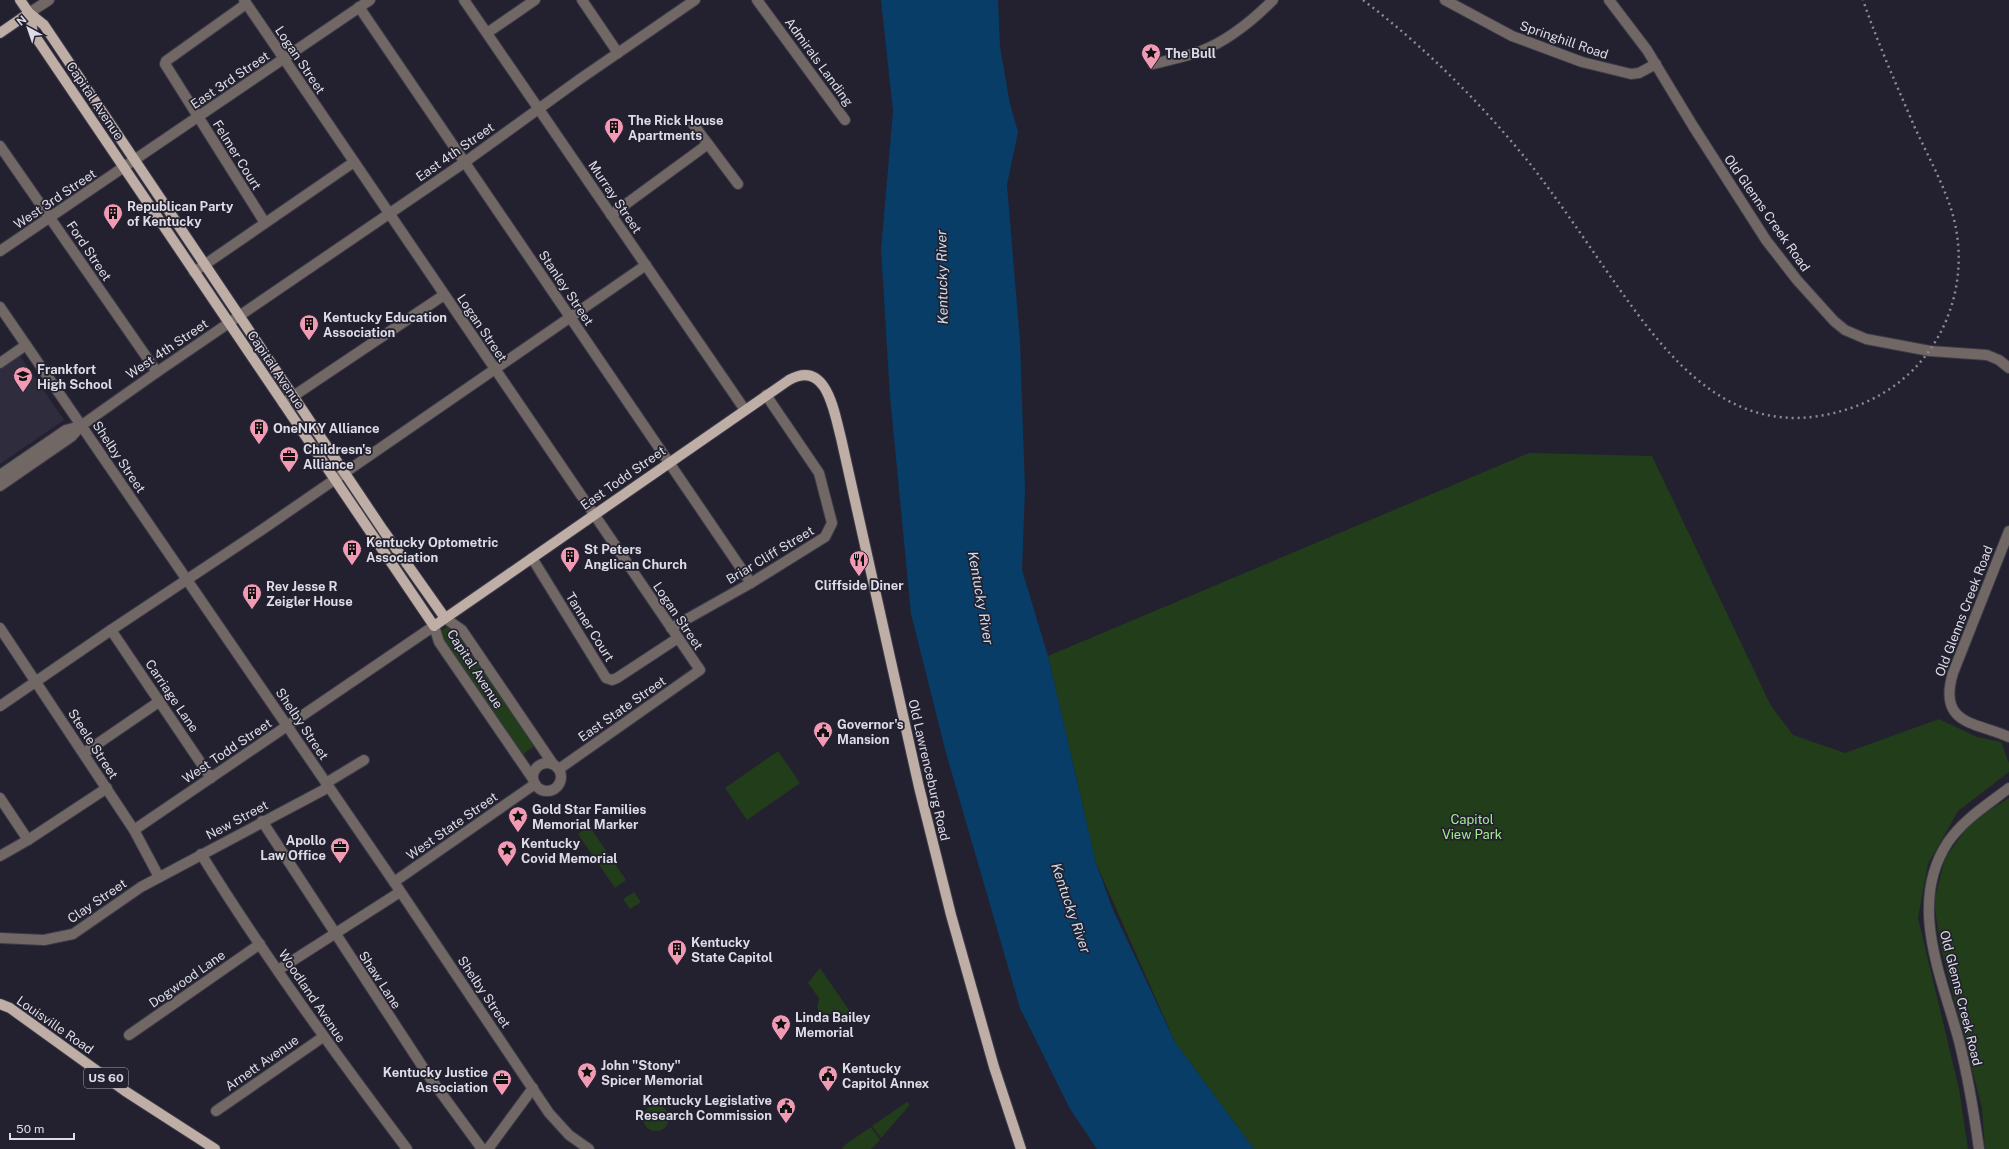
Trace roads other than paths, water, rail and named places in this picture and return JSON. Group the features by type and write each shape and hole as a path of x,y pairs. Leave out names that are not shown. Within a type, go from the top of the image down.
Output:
{"main road":[{"name":"Capital Avenue","path":"20,0 29,13 44,25 345,473 445,618"},
{"name":"Capital Avenue","path":"29,13 33,32 434,626"},
{"path":"0,33 29,13"},
{"name":"East Todd Street","path":"434,626 668,462 798,375 806,374 813,376 820,382 827,393"},
{"name":"Old Lawrenceburg Road","path":"827,393 841,438 918,780 951,916 994,1067 1021,1149"},
{"name":"Louisville Road","path":"0,1004 10,1008 125,1091 215,1149"}],"street":[{"path":"29,13 49,0"},
{"name":"East 3rd Street","path":"125,168 370,0"},
{"name":"Murray Street","path":"464,0 745,410"},
{"path":"487,33 535,0"},
{"path":"582,0 618,53"},
{"name":"Admirals Landing","path":"757,0 845,120"},
{"path":"1153,64 1195,54 1213,46 1232,34 1273,0"},
{"name":"Springhill Road","path":"1445,0 1512,36 1582,62 1631,74 1640,73 1656,64"},
{"name":"Old Glenns Creek Road","path":"1609,0 1656,64 1692,126 1766,240 1797,280 1837,324 1858,336 1881,342 1930,351 1987,355 1999,360 2009,368"},
{"name":"East 4th Street","path":"229,323 465,162 691,1"},
{"name":"Logan Street","path":"245,2 700,670"},
{"name":"Felmer Court","path":"245,2 166,61 166,68 266,223"},
{"name":"Stanley Street","path":"359,7 751,583"},
{"path":"693,124 738,184"},
{"path":"611,215 708,144"},
{"name":"Ford Street","path":"0,146 157,372"},
{"path":"194,272 354,162"},
{"name":"West 3rd Street","path":"0,251 125,168"},
{"path":"0,706 110,630 322,489 646,265"},
{"path":"283,403 444,295"},
{"name":"Shelby Street","path":"0,307 394,882 558,1125 589,1149"},
{"name":"West 4th Street","path":"0,486 71,437 82,425 229,323"},
{"path":"0,363 26,345"},
{"name":"Briar Cliff Street","path":"671,628 751,583 825,537 832,523 819,472 766,395"},
{"name":"West 4th Street","path":"0,475 66,430 82,425"},
{"name":"Old Glenns Creek Road","path":"2009,531 1953,673 1949,692 1953,707 1963,720 1972,725 2009,737"},
{"name":"Tanner Court","path":"532,558 606,678 612,680 617,678 678,638"},
{"name":"Capital Avenue","path":"445,618 462,630 556,766"},
{"name":"Capital Avenue","path":"434,626 439,642 534,782"},
{"name":"West Todd Street","path":"134,830 434,626"},
{"name":"Steele Street","path":"0,628 36,680 134,830 159,878"},
{"name":"Carriage Lane","path":"110,630 160,701 211,778"},
{"name":"East State Street","path":"556,766 700,670"},
{"path":"84,753 160,701"},
{"name":"New Street","path":"159,878 327,785 364,760"},
{"path":"549,762 556,766 561,780 554,790 542,790 534,782 534,771 540,764 549,762"},
{"name":"West State Street","path":"394,882 525,791 534,782"},
{"path":"0,856 28,840 107,788"},
{"name":"Old Glenns Creek Road","path":"1979,1149 1964,1063 1933,948 1928,910 1929,891 1939,860 1957,831 1971,816 2009,788"},
{"path":"0,798 28,840"},
{"name":"Shaw Lane","path":"262,821 334,934 428,1075 482,1149"},
{"name":"Woodland Avenue","path":"201,854 323,1037 407,1149"},
{"name":"Clay Street","path":"0,938 44,940 73,934 126,896 159,878"},
{"path":"278,970 400,892"},
{"name":"Dogwood Lane","path":"129,1035 260,944"},
{"name":"Arnett Avenue","path":"216,1111 323,1037"},
{"path":"488,1149 534,1088"}],"water":[{"name":"Kentucky River","path":"881,0 998,0 1000,47 1010,104 1018,132 1007,185 1020,342 1025,489 1022,570 1048,656 1096,863 1113,910 1175,1042 1254,1149 1097,1149 1070,1109 1020,1008 946,753 911,614 890,396 881,250 893,111"}],"railway":[{"path":"1363,0 1431,57 1493,120 1531,165 1648,328 1695,378 1721,397 1751,411 1783,417 1819,416 1842,411 1864,403 1884,393 1903,379 1920,363 1933,345 1944,325 1952,303 1957,281 1959,258 1957,235 1952,212 1940,180 1915,128 1888,65 1863,0"}],"place":[{"name":"The Bull","path":"1151,70"},
{"name":"The Rick House Apartments","path":"614,144"},
{"name":"Republican Party of Kentucky","path":"113,230"},
{"name":"Kentucky Education Association","path":"309,341"},
{"name":"Frankfort High School","path":"23,393"},
{"name":"OneNKY Alliance","path":"259,445"},
{"name":"Childresn's Alliance","path":"289,473"},
{"name":"Kentucky Optometric Association","path":"352,566"},
{"name":"St Peters Anglican Church","path":"570,573"},
{"name":"Cliffside Diner","path":"859,577"},
{"name":"Rev Jesse R Zeigler House","path":"252,610"},
{"name":"Governor's Mansion","path":"823,748"},
{"name":"Gold Star Families Memorial Marker","path":"518,833"},
{"name":"Apollo Law Office","path":"340,864"},
{"name":"Kentucky Covid Memorial","path":"507,867"},
{"name":"Kentucky State Capitol","path":"677,966"},
{"name":"Linda Bailey Memorial","path":"781,1041"},
{"name":"John \"Stony\" Spicer Memorial","path":"587,1089"},
{"name":"Kentucky Capitol Annex","path":"828,1092"},
{"name":"Kentucky Justice Association","path":"502,1096"},
{"name":"Kentucky Legislative Research Commission","path":"786,1124"}],"park label":[{"name":"Capitol View Park","path":"1472,826"}]}
